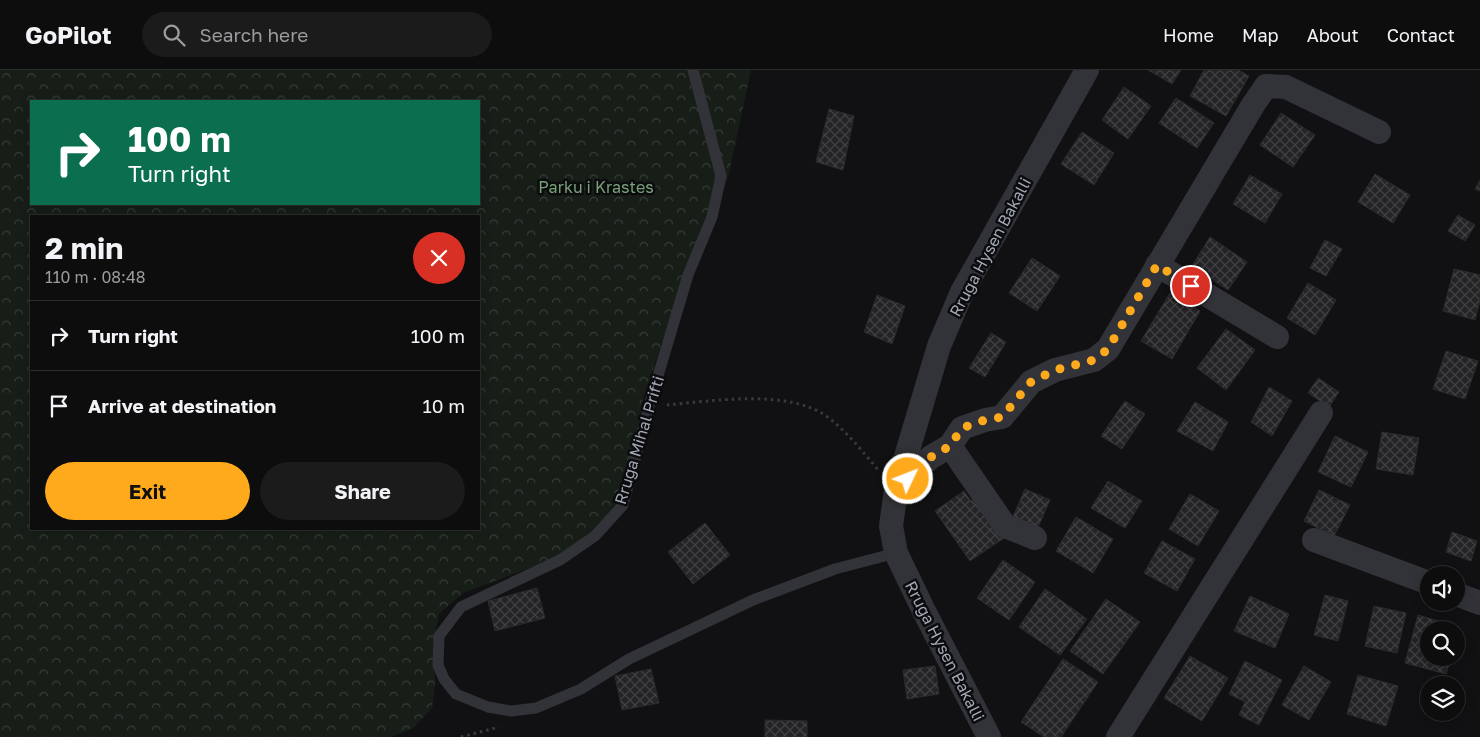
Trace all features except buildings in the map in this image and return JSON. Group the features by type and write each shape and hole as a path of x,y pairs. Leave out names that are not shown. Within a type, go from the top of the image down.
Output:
{"street":[{"name":"Rruga Hysen Bakalli","path":"989,737 896,553 891,526 896,490 939,346 962,292 1087,70"},
{"path":"896,490 931,457 950,446 962,428 985,420 1002,417 1031,382 1055,370 1094,360 1108,349 1266,86 1286,87 1379,132"},
{"path":"1157,265 1277,337"},
{"path":"1118,737 1321,412"},
{"path":"950,446 1005,526 1035,538"},
{"path":"1314,540 1420,580"},
{"path":"1465,597 1480,603"}],"lane":[{"name":"Rruga Mihal Prifti","path":"693,70 722,176 712,217 688,275 649,406 623,505 595,536 560,560 461,607 439,636 438,665 444,679 456,694 488,707 511,711 536,708 581,689 629,659 753,600 835,569 896,553"}],"path":[{"path":"649,406 744,398 784,401 808,407 827,416 849,435 896,490"}],"green space":[{"name":"Parku i Krastes","path":"0,70 751,70 728,178 684,276 643,399 629,473 618,503 592,533 561,556 463,593 439,614 433,645 435,686 432,708 413,728 391,737 0,737"}],"route":[{"path":"908,479 931,457 950,446 962,428 985,420 1002,417 1031,382 1055,370 1094,360 1108,349 1157,265 1191,286"}]}
